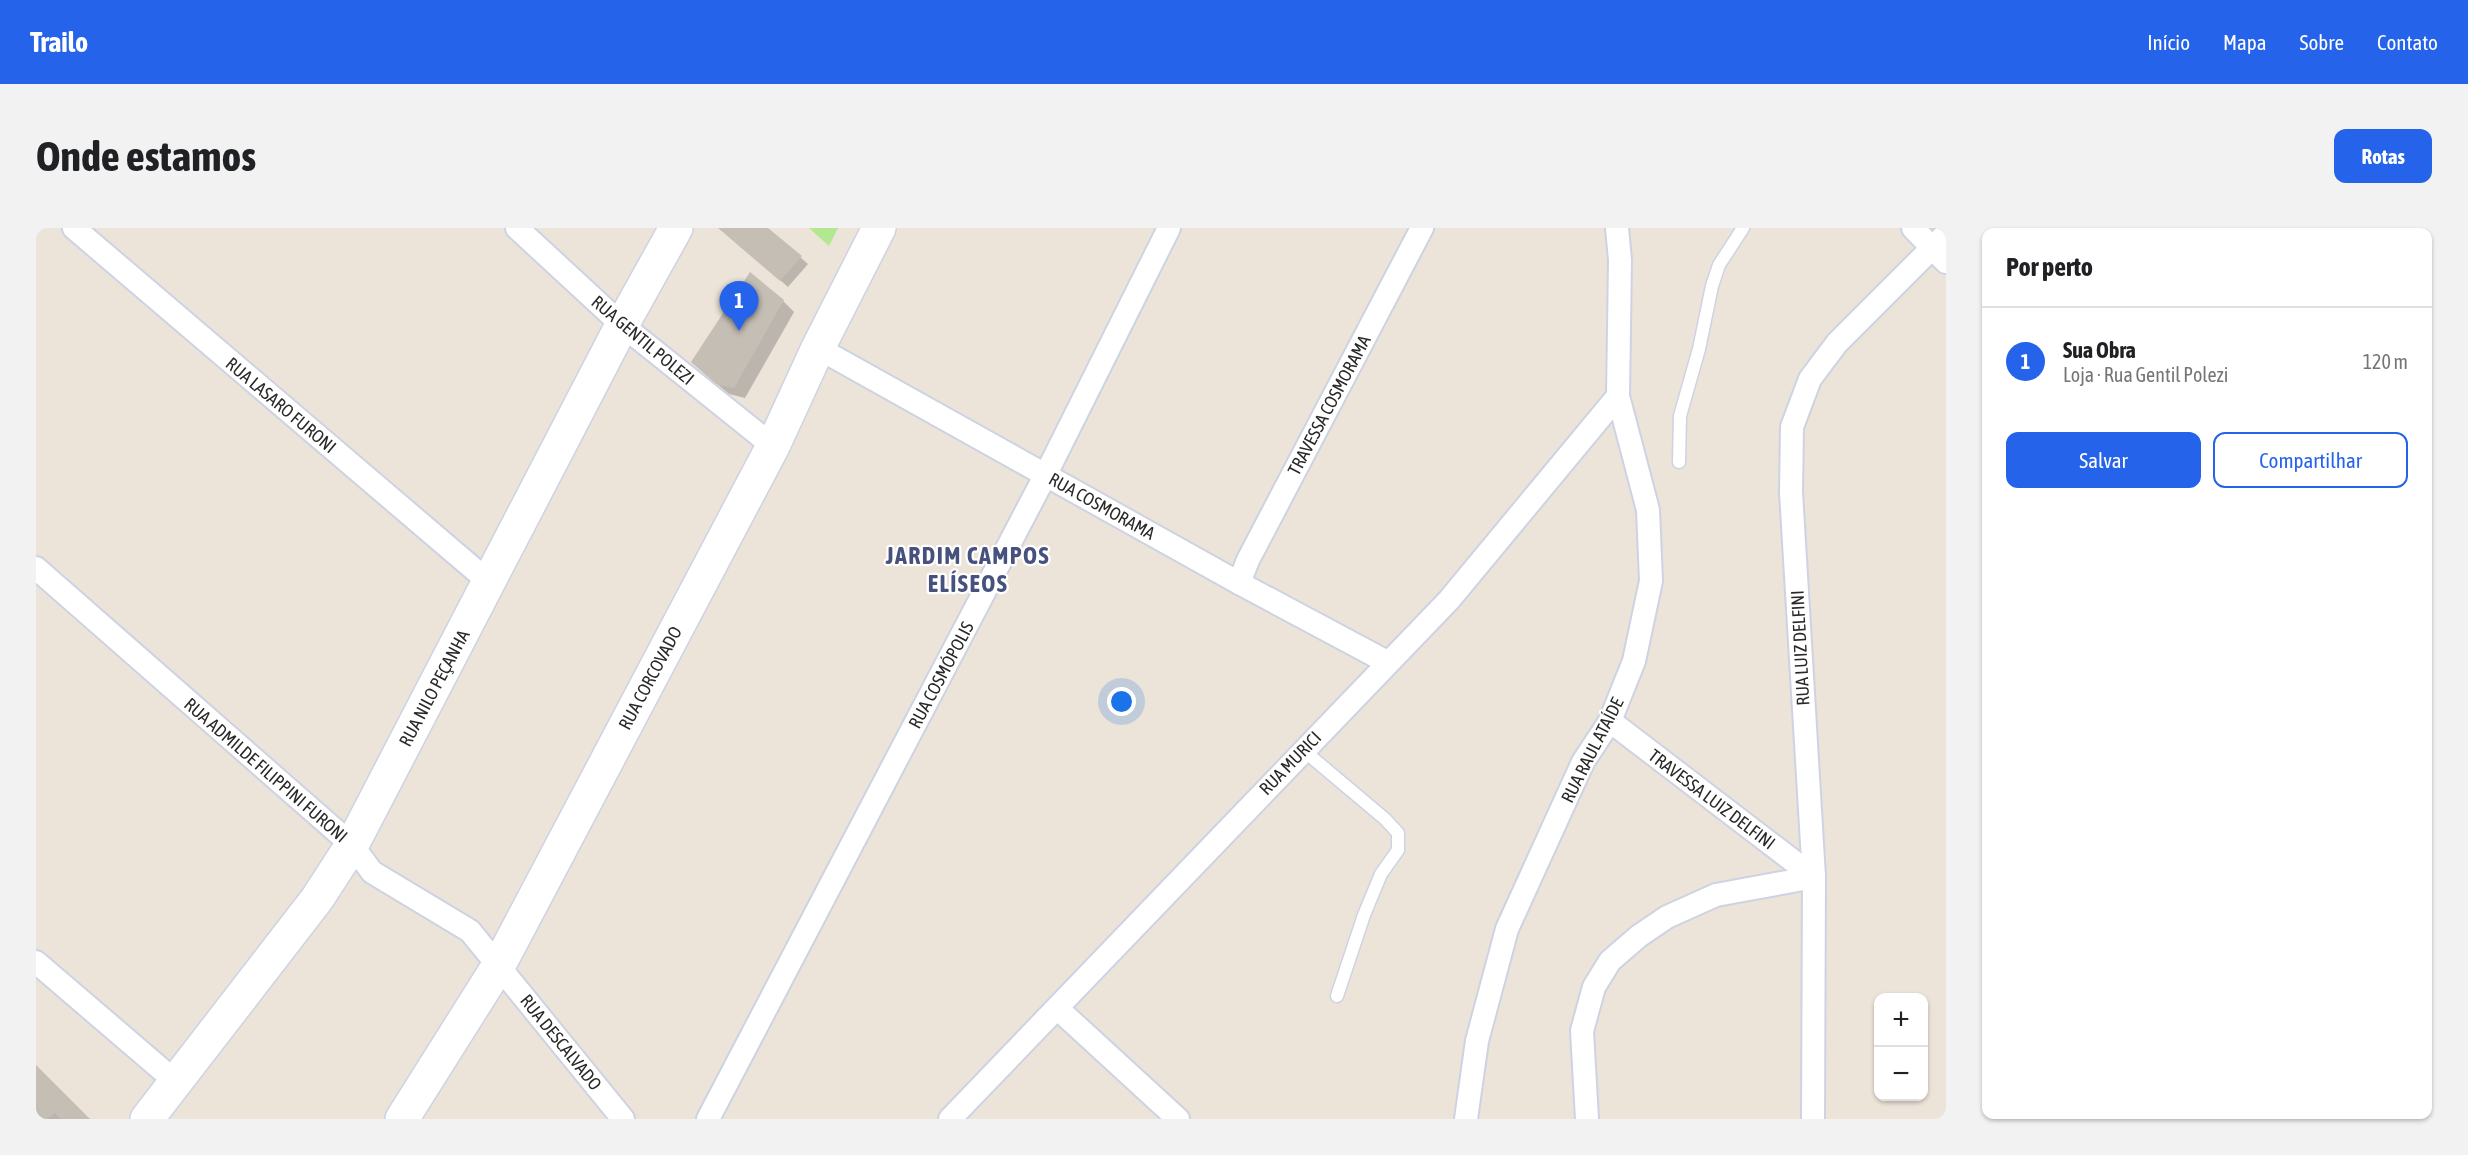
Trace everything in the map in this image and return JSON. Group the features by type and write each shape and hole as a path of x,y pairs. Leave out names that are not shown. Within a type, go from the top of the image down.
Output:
{"street":[{"name":"RUA LASARO FURONI","path":"74,228 489,582"},
{"name":"RUA GENTIL POLEZI","path":"517,228 622,325 773,446"},
{"name":"RUA NILO PEÇANHA","path":"147,1119 317,899 352,845 622,325 676,228"},
{"name":"RUA CORCOVADO","path":"402,1119 499,965 773,446 818,348 879,228"},
{"name":"RUA COSMÓPOLIS","path":"708,1119 1046,474 1169,228"},
{"name":"TRAVESSA COSMORAMA","path":"1239,583 1248,560 1422,228"},
{"name":"RUA RAUL ATAÍDE","path":"1466,1119 1477,1041 1507,929 1583,762 1610,721 1634,661 1651,581 1648,510 1618,396 1620,260 1617,228"},
{"path":"1913,228 1942,248"},
{"name":"RUA LUIZ DELFINI","path":"1813,1119 1814,877 1791,492 1792,427 1810,379 1837,344 1942,248"},
{"name":"RUA COSMORAMA","path":"818,348 1239,583 1387,662"},
{"name":"RUA MURICI","path":"950,1119 1449,600 1618,396"},
{"name":"RUA ADMILDE FILIPPINI FURONI","path":"36,568 352,845 372,872 470,931 499,965"},
{"name":"TRAVESSA LUIZ DELFINI","path":"1610,721 1814,877"},
{"path":"1587,1119 1582,1031 1594,987 1610,961 1639,936 1667,917 1716,895 1814,877"},
{"path":"36,962 176,1082"},
{"name":"RUA DESCALVADO","path":"499,965 623,1119"},
{"path":"1058,1009 1178,1119"}],"lane":[{"path":"1679,462 1680,416 1699,350 1712,286 1719,265 1743,228"},
{"path":"1303,750 1385,819 1398,833 1398,850 1381,874 1364,915 1337,996"}],"green space":[{"path":"809,228 838,228 829,246"}],"building":[{"path":"718,228 768,228 802,256 780,281"},
{"path":"750,272 784,300 734,388 716,384 691,362"},
{"path":"36,1065 90,1119 61,1119 55,1113 47,1119 36,1119"}],"place":[{"name":"Sua Obra","path":"739,331"}],"district":[{"name":"JARDIM CAMPOS ELÍSEOS","path":"968,569"}]}
